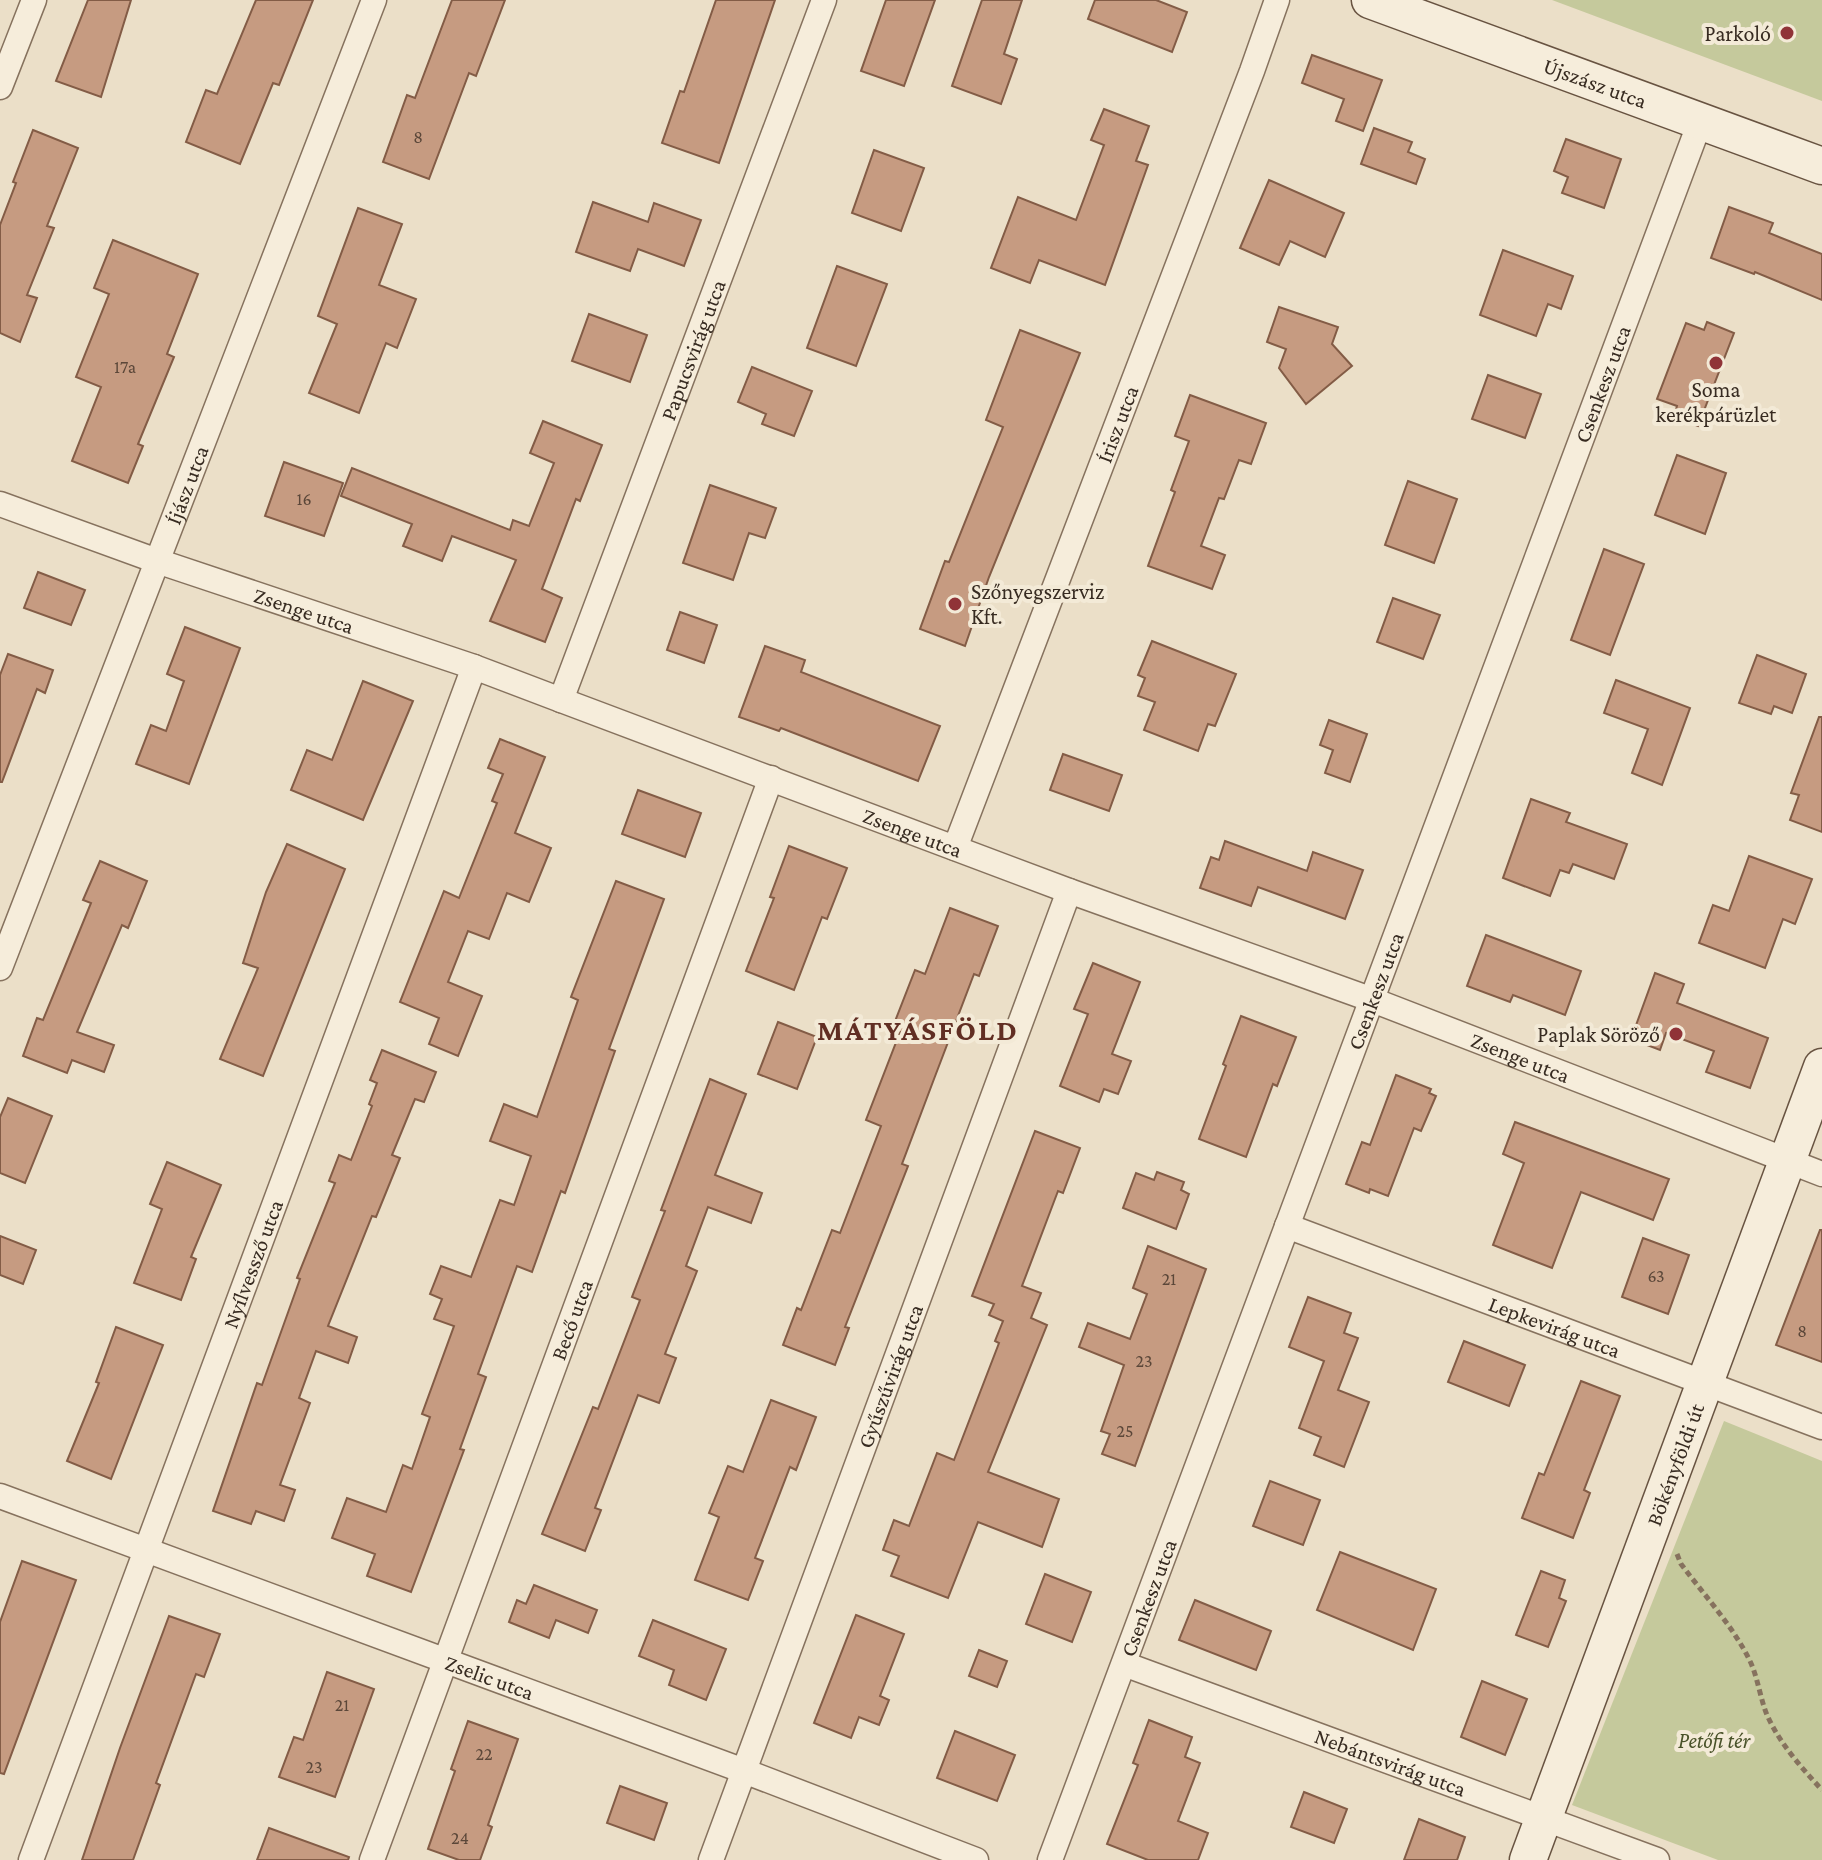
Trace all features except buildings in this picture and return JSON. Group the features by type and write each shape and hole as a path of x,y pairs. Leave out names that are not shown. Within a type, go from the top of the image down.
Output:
{"street":[{"path":"0,87 34,0"},
{"name":"Íjász utca","path":"0,968 374,0"},
{"name":"Papucsvirág utca","path":"561,700 824,0"},
{"name":"Írisz utca","path":"955,848 1247,86 1277,0"},
{"name":"Újszász utca","path":"1370,0 1822,166"},
{"name":"Csenkesz utca","path":"1050,1860 1700,122"},
{"name":"Zsenge utca","path":"0,504 157,561 474,667 1069,891 1370,999 1822,1174"},
{"name":"Nyílvessző utca","path":"31,1860 474,667"},
{"name":"Becő utca","path":"372,1860 771,778"},
{"name":"Gyűszűvirág utca","path":"711,1860 1069,891"},
{"name":"Bökényföldi út","path":"1528,1860 1822,1067"},
{"name":"Lepkevirág utca","path":"1287,1226 1822,1427"},
{"name":"Zselic utca","path":"0,1496 976,1860"},
{"name":"Nebántsvirág utca","path":"1124,1664 1657,1860"}],"path":[{"path":"1676,1552 1681,1564 1751,1664 1776,1734 1793,1759 1822,1790"}],"green space":[{"path":"1552,0 1822,0 1822,101"},
{"name":"Petőfi tér","path":"1724,1421 1822,1461 1822,1860 1718,1860 1572,1805"}],"place":[{"name":"Parkoló","path":"1787,33"},
{"name":"Soma kerékpárüzlet","path":"1716,363"},
{"name":"Szőnyegszerviz Kft.","path":"955,604"},
{"name":"Paplak Söröző","path":"1676,1034"}],"district":[{"name":"MÁTYÁSFÖLD","path":"918,1029"}]}
